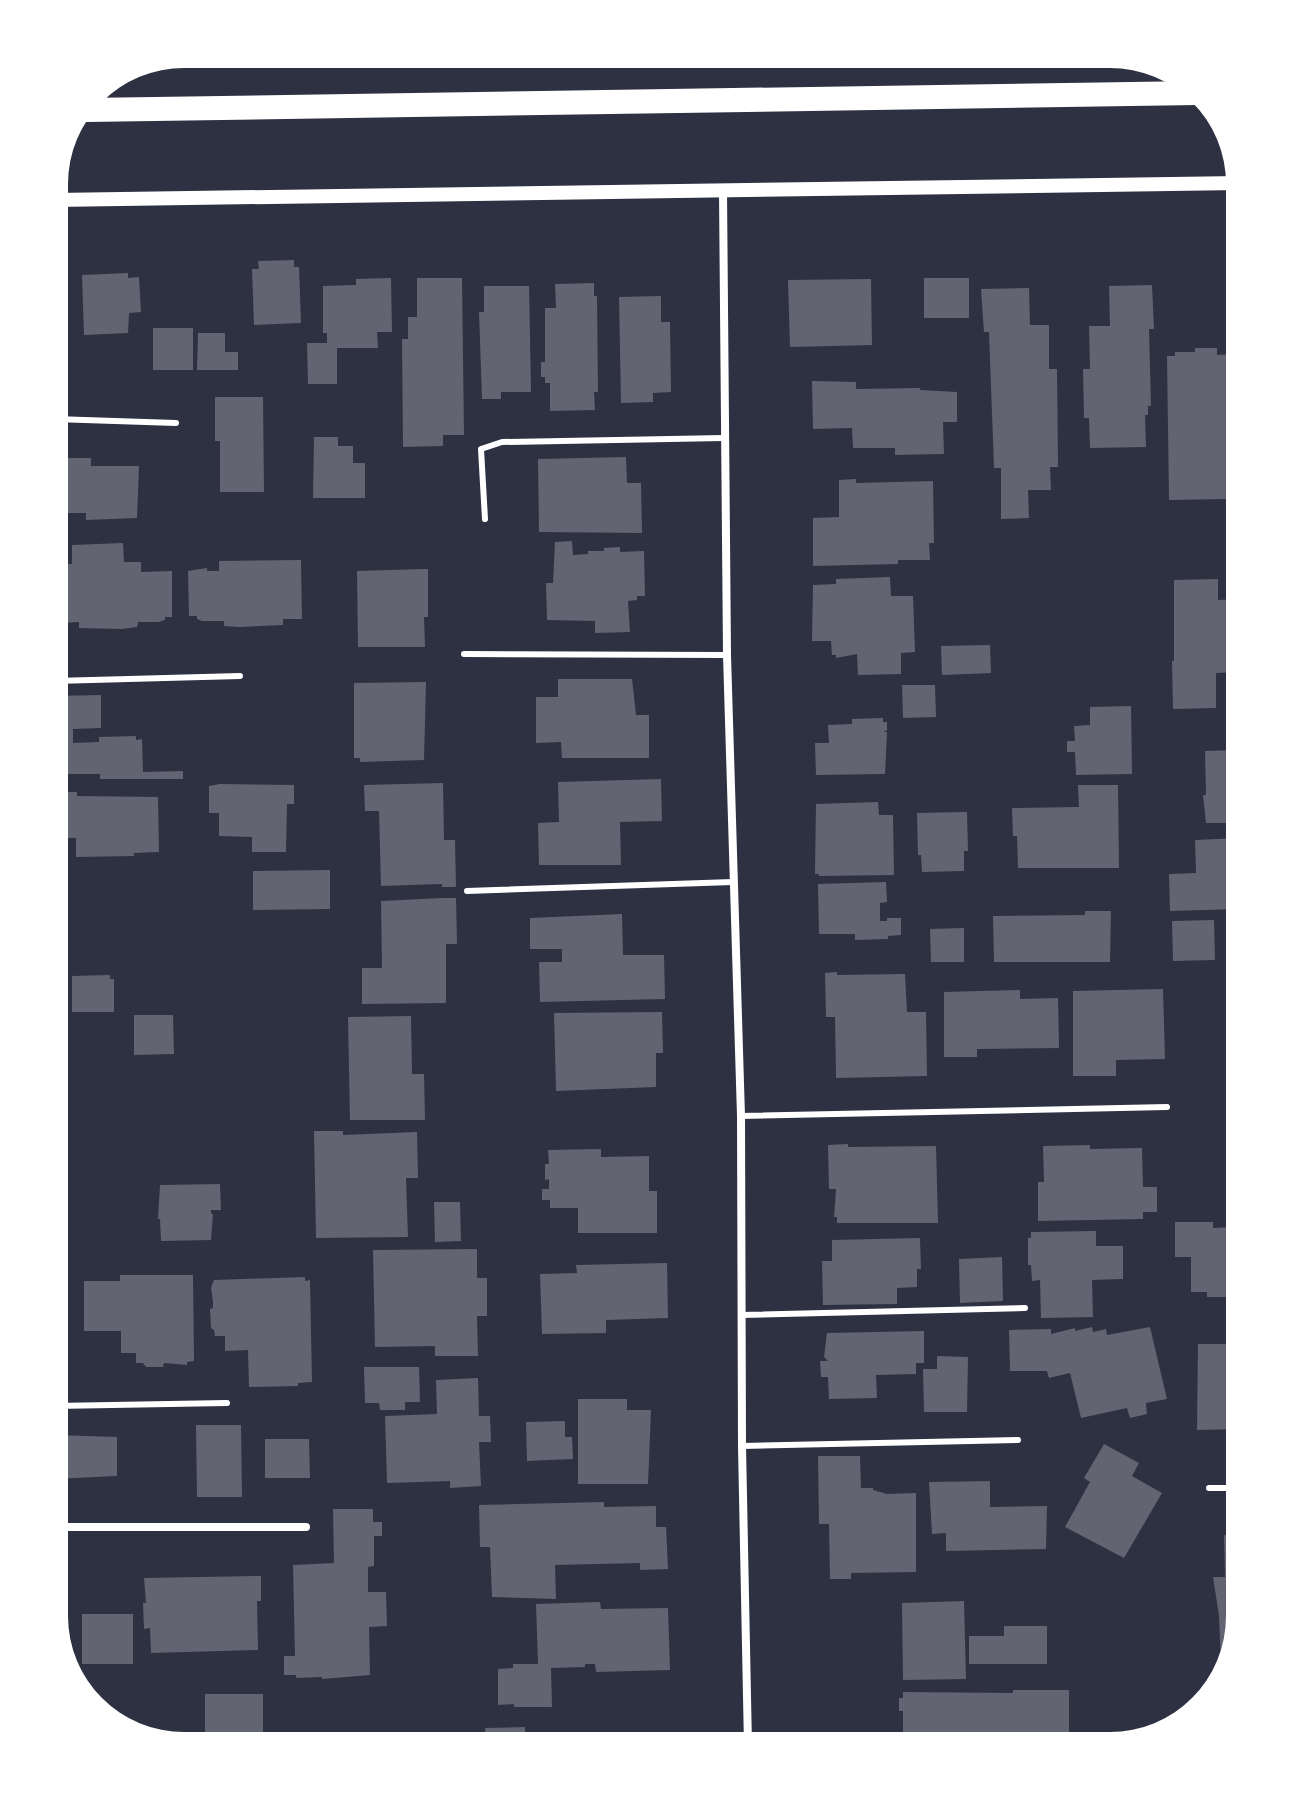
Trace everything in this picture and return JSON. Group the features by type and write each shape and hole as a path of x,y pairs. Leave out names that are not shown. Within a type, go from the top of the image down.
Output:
{"highway":[{"path":"96,110 1182,93"}],"street":[{"path":"68,200 1226,183"},
{"path":"723,191 727,655 741,1116 742,1446 748,1732"},
{"path":"68,1527 306,1527"}],"lane":[{"path":"68,419 176,423"},
{"path":"485,519 481,449 502,442 724,438"},
{"path":"464,654 727,655"},
{"path":"68,681 240,676"},
{"path":"467,891 733,882"},
{"path":"741,1116 1167,1107"},
{"path":"742,1315 1025,1308"},
{"path":"68,1406 227,1403"},
{"path":"742,1446 1018,1440"},
{"path":"1209,1488 1226,1488"}],"building":[{"path":"294,260 294,267 299,267 301,323 254,325 252,269 259,269 258,261"},
{"path":"128,273 128,278 139,277 141,312 129,313 128,333 84,335 82,275"},
{"path":"391,278 392,332 377,332 378,348 337,348 337,384 308,384 307,343 327,343 327,333 323,333 323,286 356,285 356,279"},
{"path":"417,278 462,278 464,435 443,435 443,446 403,447 402,339 408,339 408,317 417,317"},
{"path":"924,278 969,278 969,318 924,318"},
{"path":"871,279 872,345 790,347 788,280"},
{"path":"594,283 594,296 597,296 598,392 594,392 595,410 550,411 550,383 545,383 545,377 541,377 541,362 545,362 545,308 556,308 555,284"},
{"path":"1152,285 1154,329 1149,329 1151,406 1148,406 1148,415 1145,415 1146,447 1090,448 1089,418 1084,418 1083,369 1090,369 1089,326 1110,326 1109,286"},
{"path":"484,286 529,286 531,392 501,392 501,399 482,399 479,312 484,312"},
{"path":"1029,288 1030,325 1049,325 1049,369 1057,369 1058,467 1050,467 1051,490 1028,490 1029,518 1001,519 1001,468 994,468 989,332 984,332 981,289"},
{"path":"661,296 661,322 670,322 671,392 653,393 653,402 621,403 619,297"},
{"path":"153,328 193,328 193,370 153,370"},
{"path":"198,333 225,333 225,352 238,352 238,370 197,370"},
{"path":"1195,348 1217,348 1217,355 1226,354 1226,499 1169,500 1167,356 1175,356 1175,352 1195,352"},
{"path":"812,381 856,382 856,389 920,388 957,392 957,422 943,422 944,454 895,455 895,448 853,448 852,428 813,429"},
{"path":"215,397 263,397 264,492 220,492 220,441 215,441"},
{"path":"314,437 338,437 338,446 353,446 353,463 365,463 365,498 313,498"},
{"path":"626,457 627,483 641,483 642,533 539,532 538,459"},
{"path":"68,458 91,458 91,466 139,466 137,518 86,520 86,513 68,513"},
{"path":"856,479 856,483 933,481 934,543 929,543 930,560 813,566 813,518 839,517 839,480"},
{"path":"572,541 573,555 620,547 620,552 644,551 645,596 628,601 630,632 595,633 595,621 547,620 546,583 553,583 555,542"},
{"path":"123,543 124,562 141,562 141,572 172,571 172,617 165,617 159,622 139,620 137,627 122,629 79,628 79,622 68,623 68,564 72,564 72,545"},
{"path":"301,560 302,619 283,619 283,625 239,627 224,626 224,621 202,621 197,616 189,616 188,571 207,568 207,571 219,571 219,561"},
{"path":"428,569 425,647 358,647 357,571"},
{"path":"890,577 891,596 913,596 915,652 901,653 901,674 858,675 857,654 836,658 832,655 831,641 812,641 813,585 836,584 836,579"},
{"path":"1218,579 1218,600 1226,600 1226,673 1216,673 1216,708 1173,709 1174,580"},
{"path":"990,645 991,673 942,675 941,646"},
{"path":"558,679 632,679 636,715 649,715 649,758 562,758 561,742 536,743 536,697 558,697"},
{"path":"426,682 424,760 360,762 360,758 354,758 354,683"},
{"path":"902,685 935,685 936,717 903,718"},
{"path":"101,695 101,728 73,729 73,743 99,742 99,737 136,736 136,740 142,739 143,772 183,771 183,779 100,779 100,774 68,774 68,696"},
{"path":"1131,706 1132,774 1076,775 1075,752 1067,752 1067,741 1075,741 1074,726 1090,725 1090,707"},
{"path":"883,718 883,722 887,722 884,732 887,732 885,774 816,775 815,743 829,743 828,725 852,724 852,719"},
{"path":"1226,750 1226,823 1206,823 1203,795 1206,795 1205,751"},
{"path":"661,779 662,821 620,822 621,865 539,865 538,823 559,822 558,782"},
{"path":"443,783 444,840 455,840 456,887 442,887 442,884 381,886 379,811 365,811 364,785"},
{"path":"294,785 294,804 287,804 286,852 252,852 252,837 219,836 219,813 209,813 209,786"},
{"path":"1078,785 1118,785 1119,868 1018,868 1012,808 1079,807"},
{"path":"68,792 77,792 77,796 158,797 159,852 134,853 134,856 76,857 76,838 68,838"},
{"path":"878,802 879,815 893,815 894,875 815,874 816,804"},
{"path":"967,812 968,851 964,851 964,871 922,872 921,855 918,855 917,813"},
{"path":"1226,839 1226,909 1170,911 1169,874 1196,873 1195,840"},
{"path":"330,870 330,909 253,910 253,871"},
{"path":"886,882 887,902 880,903 880,921 901,918 901,935 888,936 888,939 855,940 855,934 819,934 818,884"},
{"path":"456,898 457,944 446,944 446,1003 362,1004 362,968 382,968 381,901"},
{"path":"1085,911 1111,911 1110,962 994,962 993,916 1085,915"},
{"path":"622,914 623,955 664,955 665,999 540,1002 539,962 562,962 562,949 530,949 530,918"},
{"path":"1214,920 1215,960 1173,961 1172,921"},
{"path":"964,928 964,962 931,962 930,929"},
{"path":"837,972 837,975 905,974 907,1012 926,1012 927,1076 836,1078 835,1017 826,1017 825,973"},
{"path":"110,975 110,979 114,979 114,1012 72,1012 72,976"},
{"path":"1163,989 1165,1059 1116,1060 1116,1076 1073,1076 1073,991"},
{"path":"1020,990 1020,999 1058,998 1059,1048 977,1049 977,1057 944,1057 944,992"},
{"path":"662,1012 663,1053 656,1053 656,1087 556,1091 554,1013"},
{"path":"134,1015 173,1015 174,1054 134,1055"},
{"path":"411,1016 412,1074 424,1074 425,1120 350,1120 348,1017"},
{"path":"314,1131 343,1131 343,1135 417,1132 418,1178 406,1178 408,1237 316,1238"},
{"path":"848,1144 848,1147 936,1146 938,1223 837,1223 837,1217 834,1217 836,1189 829,1189 828,1145"},
{"path":"1090,1145 1090,1149 1142,1148 1143,1187 1157,1187 1157,1212 1143,1212 1143,1219 1038,1221 1038,1182 1044,1182 1043,1146"},
{"path":"601,1149 601,1157 649,1156 649,1191 657,1191 657,1233 578,1233 578,1208 550,1208 550,1200 542,1200 542,1189 549,1189 549,1179 545,1180 548,1150"},
{"path":"220,1184 221,1210 211,1210 211,1240 161,1241 158,1219 160,1185"},
{"path":"434,1202 460,1202 461,1241 435,1242"},
{"path":"1175,1222 1213,1222 1213,1228 1226,1227 1226,1297 1207,1297 1207,1292 1191,1292 1191,1257 1175,1257"},
{"path":"1096,1231 1096,1246 1123,1246 1123,1279 1092,1280 1093,1317 1041,1318 1040,1280 1032,1281 1031,1265 1028,1265 1028,1238 1031,1238 1031,1232"},
{"path":"920,1238 921,1269 917,1269 917,1287 897,1288 897,1304 823,1305 822,1261 832,1261 832,1240"},
{"path":"477,1249 477,1278 487,1278 487,1316 477,1316 478,1356 435,1356 435,1346 375,1347 373,1250"},
{"path":"1002,1257 1003,1301 960,1303 959,1259"},
{"path":"667,1263 668,1318 606,1320 606,1333 542,1334 540,1274 577,1273 576,1265"},
{"path":"120,1275 193,1275 194,1361 187,1362 187,1365 164,1363 163,1367 146,1367 143,1363 136,1363 136,1353 121,1353 121,1331 84,1331 84,1281 120,1281"},
{"path":"305,1277 305,1281 310,1280 312,1382 298,1383 298,1386 249,1387 248,1350 225,1351 225,1336 215,1336 211,1328 211,1288 214,1280"},
{"path":"1092,1327 1093,1332 1106,1329 1107,1335 1150,1327 1167,1399 1146,1403 1147,1414 1130,1418 1127,1408 1081,1418 1070,1373 1049,1378 1047,1371 1010,1371 1009,1330 1051,1329 1051,1334"},
{"path":"924,1331 924,1363 916,1363 916,1374 876,1375 877,1398 829,1399 828,1377 821,1377 820,1361 828,1361 824,1357 827,1333"},
{"path":"1198,1344 1226,1344 1226,1429 1197,1430"},
{"path":"937,1356 968,1357 967,1412 924,1412 923,1369 937,1369"},
{"path":"364,1367 419,1367 420,1402 405,1402 405,1410 380,1410 379,1403 365,1403"},
{"path":"478,1378 479,1416 490,1416 491,1442 479,1442 481,1486 450,1488 450,1481 387,1483 385,1416 437,1414 436,1380"},
{"path":"578,1399 627,1399 627,1410 651,1410 648,1484 578,1484"},
{"path":"565,1421 565,1437 572,1437 573,1459 527,1461 526,1422"},
{"path":"196,1425 241,1425 242,1497 197,1497"},
{"path":"68,1435 117,1437 117,1476 68,1478"},
{"path":"265,1439 309,1439 310,1478 265,1478"},
{"path":"1104,1444 1139,1463 1132,1476 1162,1493 1124,1558 1065,1527 1090,1482 1084,1478"},
{"path":"818,1456 860,1456 861,1488 873,1488 887,1494 916,1493 916,1572 851,1573 851,1579 830,1579 829,1524 819,1524"},
{"path":"990,1481 990,1507 1047,1506 1046,1549 946,1551 946,1533 932,1534 929,1482"},
{"path":"604,1502 604,1507 656,1506 656,1527 666,1527 668,1569 640,1570 640,1563 555,1565 556,1599 492,1597 490,1547 480,1547 479,1505"},
{"path":"333,1509 373,1509 373,1522 382,1522 382,1536 374,1536 374,1566 368,1567 368,1592 386,1592 387,1626 369,1627 370,1675 322,1679 284,1675 284,1656 295,1656 293,1565 334,1563"},
{"path":"1226,1535 1226,1616 1220,1651 1213,1577 1225,1577"},
{"path":"261,1576 261,1601 257,1601 258,1650 151,1653 150,1628 144,1629 144,1578"},
{"path":"964,1601 966,1679 903,1680 902,1603"},
{"path":"600,1602 601,1609 668,1608 670,1670 596,1672 595,1664 551,1668 552,1707 498,1705 498,1669 513,1668 513,1664 538,1664 536,1604"},
{"path":"82,1614 133,1614 133,1664 82,1664"},
{"path":"1004,1626 1047,1626 1047,1664 969,1664 969,1636 1004,1636"},
{"path":"1013,1690 1069,1690 1069,1732 903,1732 903,1711 899,1711 899,1698 903,1698 903,1692 1013,1693"},
{"path":"205,1694 263,1694 263,1732 205,1732"},
{"path":"525,1727 525,1732 485,1732 485,1728"}]}
